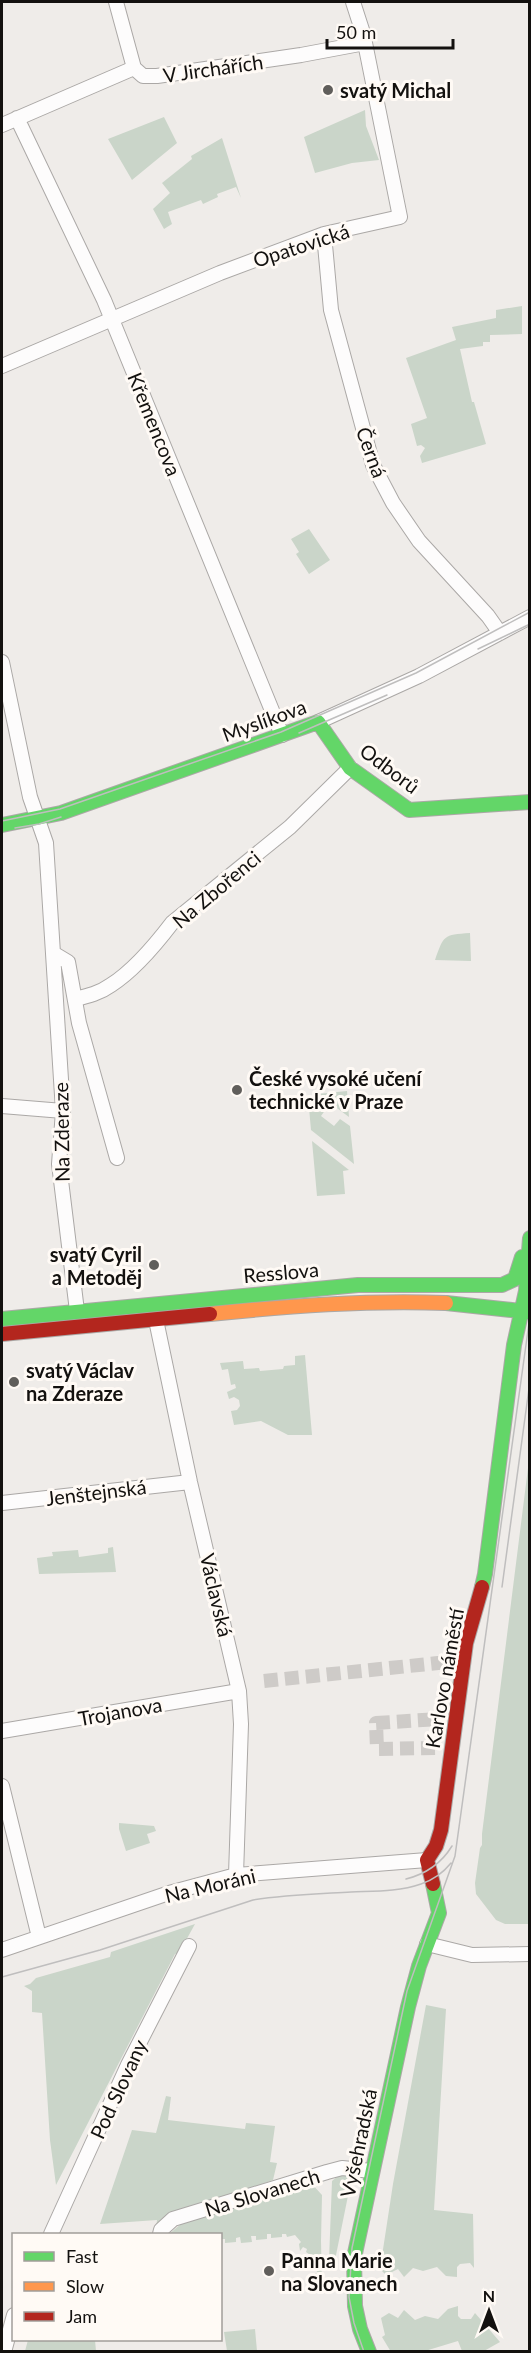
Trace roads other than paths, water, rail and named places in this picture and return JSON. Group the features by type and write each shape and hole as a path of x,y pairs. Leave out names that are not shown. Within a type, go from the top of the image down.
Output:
{"street":[{"path":"116,2 134,68"},
{"name":"Opatovická","path":"2,366 220,273 324,234 400,217 365,43 353,2"},
{"name":"V Jirchářích","path":"2,125 134,68 143,76 157,76 301,56 365,43"},
{"name":"Křemencova","path":"17,118 112,320 282,735"},
{"name":"Černá","path":"324,234 332,310 373,465 393,503 419,541 488,616 500,633"},
{"name":"Myslíkova","path":"2,825 61,813 318,722 419,676 528,618"},
{"name":"Na Zderaze","path":"2,662 30,797 46,843 63,1111 60,1164 77,1311"},
{"name":"Odborů","path":"318,722 350,768 409,810 530,802"},
{"name":"Na Zbořenci","path":"75,999 94,994 113,984 158,942 172,923 290,827 350,768"},
{"name":"Na Zderaze","path":"53,953 68,963 79,1023 117,1158"},
{"path":"2,1106 63,1111"},
{"name":"Resslova","path":"2,1319 358,1285 504,1285 512,1282 517,1276 530,1233"},
{"name":"Karlovo náměstí","path":"427,1860 441,1830 466,1642 484,1574 514,1345 525,1312 530,1238"},
{"name":"Resslova","path":"2,1334 325,1303 391,1301 446,1303 525,1312"},
{"name":"Václavská","path":"156,1320 190,1482 239,1691 241,1724 236,1875"},
{"name":"Jenštejnská","path":"2,1503 190,1482"},
{"name":"Trojanova","path":"2,1731 239,1691"},
{"path":"2,1786 39,1937"},
{"path":"427,1860 439,1913 427,1944 472,1955 530,1954"},
{"name":"Na Moráni","path":"2,1950 169,1893 236,1875 427,1860"},
{"name":"Vyšehradská","path":"369,2352 358,2322 353,2278 356,2247 410,1999 427,1944"},
{"name":"Pod Slovany","path":"52,2233 128,2065 189,1946"},
{"name":"Na Slovanech","path":"160,2233 173,2219 327,2172 342,2168 372,2171"},
{"path":"4,2352 12,2322"}],"tunnel":[{"path":"264,1681 448,1662"},
{"path":"435,1748 377,1749 376,1723 439,1719"}],"tram line":[{"path":"2,821 60,809 281,732 416,673 530,612"},
{"path":"478,649 530,624"},
{"path":"299,733 387,695"},
{"path":"15,828 61,817"},
{"path":"364,2352 354,2323 349,2297 352,2248 407,1991 455,1856 530,1316"},
{"path":"502,1587 530,1381"},
{"path":"406,1879 432,1867 452,1846"},
{"path":"2,1977 100,1950 253,1900 386,1891 412,1887 434,1878 451,1863"}],"place":[{"name":"svatý Michal","path":"328,90"},
{"name":"České vysoké učení technické v Praze","path":"237,1090"},
{"name":"svatý Cyril a Metoděj","path":"154,1265"},
{"name":"svatý Václav na Zderaze","path":"14,1382"},
{"name":"Panna Marie na Slovanech","path":"269,2271"}]}
